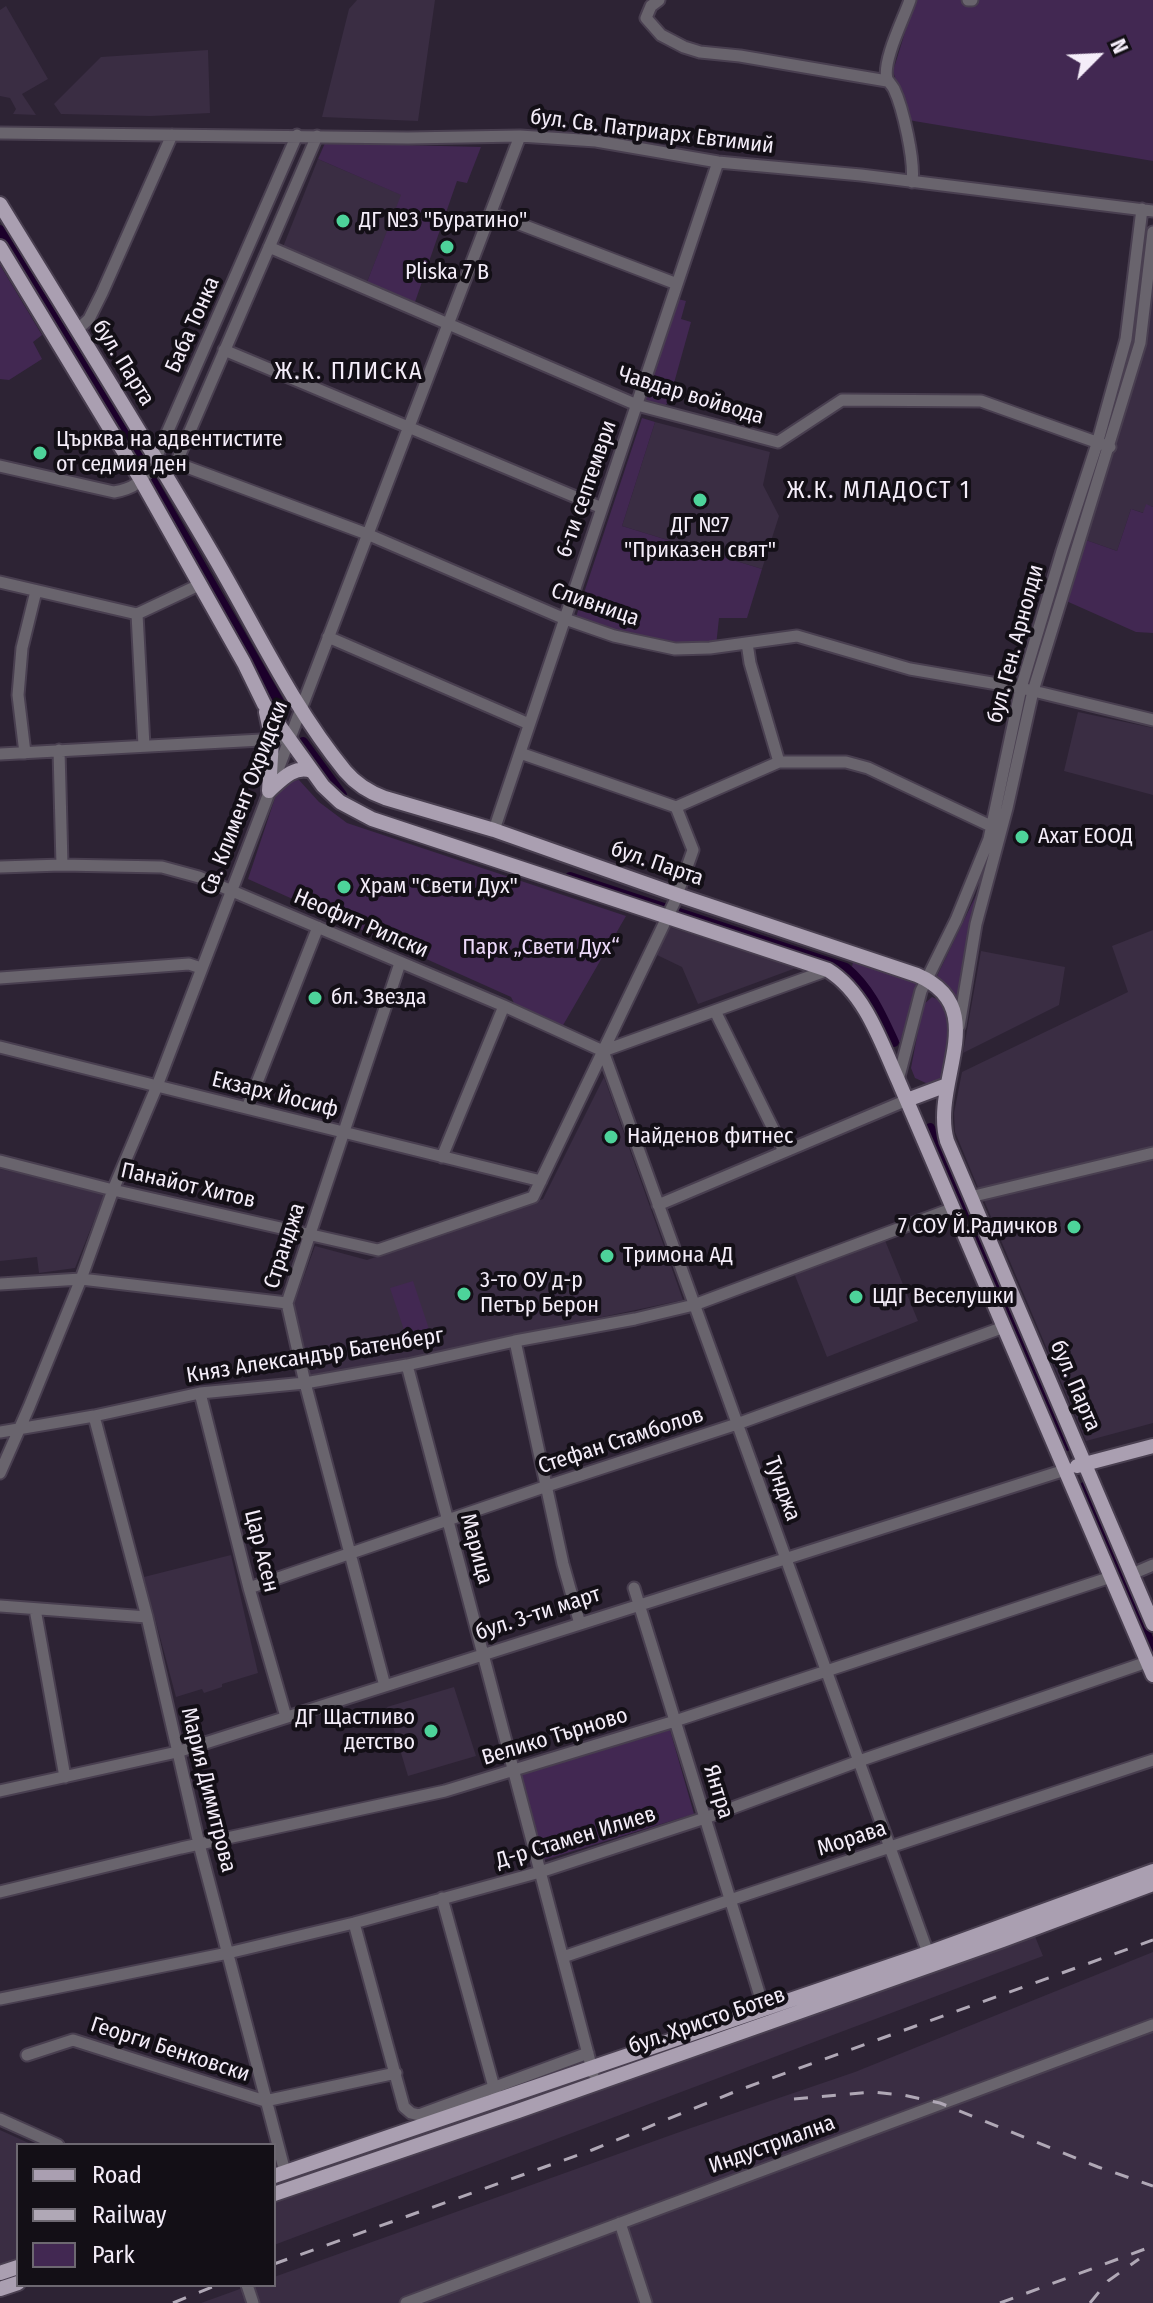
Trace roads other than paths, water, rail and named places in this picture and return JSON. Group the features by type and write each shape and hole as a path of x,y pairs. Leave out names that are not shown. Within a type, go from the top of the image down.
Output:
{"main road":[{"name":"бул. Парта","path":"0,204 154,461 169,480 300,708 357,784 370,792 494,830 828,970 843,982 865,1011 907,1100 1150,1668"},
{"name":"бул. Парта","path":"0,248 143,478 264,704 323,786 340,802 372,819 926,979 943,992 956,1016 958,1031 943,1108 944,1130 1153,1624"},
{"path":"264,704 272,740 269,791"},
{"path":"269,791 295,770 312,771"},
{"path":"898,1080 929,1091"},
{"path":"907,1100 947,1085"},
{"name":"бул. 3-ти март","path":"1065,1470 1153,1446"},
{"name":"бул. Христо Ботев","path":"280,2174 590,2061 764,2009 926,1947 1153,1871"},
{"name":"бул. Христо Ботев","path":"276,2193 596,2084 1153,1884"}],"street":[{"path":"659,0 651,6 646,18 661,35 684,47 887,81 895,91 912,155 912,182"},
{"path":"887,81 890,56 910,0"},
{"name":"бул. Св. Патриарх Евтимий","path":"0,133 408,138 520,136 596,141 718,162 1148,210"},
{"path":"77,330 89,319 102,293 172,135"},
{"name":"Баба Тонка","path":"143,478 154,461 297,135"},
{"name":"Баба Тонка","path":"169,480 317,136"},
{"name":"Св. Климент Охридски","path":"0,1473 157,1086 520,136"},
{"name":"6-ти септември","path":"494,830 718,162"},
{"name":"бул. Ген. Арнолди","path":"1104,446 1148,210"},
{"path":"491,213 677,284"},
{"name":"бул. Ген. Арнолди","path":"958,1031 976,924 1027,689 1062,551 1104,446 1140,343 1153,232"},
{"name":"Чавдар войвода","path":"269,247 637,405 778,442 842,400 981,401 1104,446"},
{"path":"224,350 602,508"},
{"name":"Сливница","path":"176,463 367,534 565,619 614,636 675,649 710,648 797,636 910,669 1027,689 1153,720"},
{"path":"0,466 114,492 133,488 143,478"},
{"path":"0,582 137,614 201,584"},
{"path":"25,753 18,695 22,648 36,591"},
{"path":"137,614 144,746"},
{"path":"328,637 529,724"},
{"path":"747,643 779,762"},
{"path":"0,754 289,738"},
{"path":"59,750 62,865"},
{"path":"520,753 676,807 779,762 846,762 868,768 997,829"},
{"path":"541,1181 673,906 693,850 676,807"},
{"name":"бул. Ген. Арнолди","path":"898,1080 912,1020 926,979 997,829"},
{"name":"Неофит Рилски","path":"0,867 162,867 199,877 603,1051"},
{"path":"247,1108 318,927"},
{"name":"Странджа","path":"385,1686 287,1303 400,963"},
{"path":"0,978 189,964 201,968"},
{"path":"603,1051 828,970"},
{"path":"442,1157 504,1006"},
{"path":"715,1011 784,1151"},
{"name":"Екзарх Йосиф","path":"0,1047 541,1181"},
{"name":"Тунджа","path":"603,1051 926,1947"},
{"path":"658,1205 907,1100"},
{"path":"970,1197 1153,1153"},
{"name":"Панайот Хитов","path":"0,1161 378,1250 533,1197 541,1181"},
{"name":"Княз Александър Батенберг","path":"0,1432 200,1393 305,1383 407,1365 635,1319 694,1305 954,1208"},
{"path":"0,1284 81,1279 287,1303"},
{"name":"Стефан Стамболов","path":"249,1588 737,1424 1004,1327"},
{"path":"515,1341 563,1564 580,1624"},
{"name":"Марица","path":"407,1365 596,2084"},
{"name":"Цар Асен","path":"200,1393 249,1588 286,1717"},
{"name":"Мария Димитрова","path":"94,1416 147,1617 199,1844 274,2143"},
{"name":"бул. 3-ти март","path":"0,1791 177,1752 1065,1470"},
{"path":"1132,1574 1153,1565"},
{"name":"Велико Търново","path":"0,1892 199,1844 445,1791 675,1721 1111,1577"},
{"name":"Янтра","path":"634,1588 764,2009"},
{"path":"0,1606 147,1617"},
{"path":"35,1609 65,1777"},
{"name":"Д-р Стамен Илиев","path":"0,1999 228,1953 354,1923 540,1872 705,1818 859,1761 1150,1668"},
{"name":"Морава","path":"563,1957 1153,1760"},
{"path":"354,1923 404,2107 419,2115 495,2094 442,1898"},
{"name":"Индустриална","path":"406,2303 1153,2025"},
{"name":"Георги Бенковски","path":"27,2055 73,2040 265,2101 396,2073"},
{"path":"0,2119 54,2143"},
{"path":"620,2223 646,2303"}],"waterway":[{"path":"0,230 141,461 282,707"},
{"path":"303,742 342,795"},
{"path":"570,877 846,968 868,993 894,1042"},
{"path":"930,1128 1067,1446"},
{"path":"1084,1487 1153,1650"}],"railway":[{"path":"276,2263 592,2150 739,2090 1153,1940"},
{"path":"794,2099 872,2092 940,2103 1153,2186"},
{"path":"1000,2303 1153,2246"},
{"path":"1090,2303 1108,2281 1139,2259"},
{"path":"173,2303 212,2287"}],"place":[{"name":"ДГ №3 \"Буратино\"","path":"343,221"},
{"name":"Pliska 7 B","path":"447,247"},
{"name":"Църква на адвентистите от седмия ден","path":"40,453"},
{"name":"ДГ №7 \"Приказен свят\"","path":"700,500"},
{"name":"Ахат ЕООД","path":"1022,837"},
{"name":"Храм \"Свети Дух\"","path":"344,887"},
{"name":"бл. Звезда","path":"315,998"},
{"name":"Найденов фитнес","path":"611,1137"},
{"name":"7 СОУ Й.Радичков","path":"1074,1227"},
{"name":"Тримона АД","path":"607,1256"},
{"name":"3-то ОУ д-р Петър Берон","path":"464,1294"},
{"name":"ЦДГ Веселушки","path":"856,1297"},
{"name":"ДГ Щастливо детство","path":"431,1731"}],"district":[{"name":"Ж.К. ПЛИСКА","path":"349,372"},
{"name":"Ж.К. МЛАДОСТ 1","path":"879,491"}],"park label":[{"name":"Парк „Свети Дух“","path":"541,948"}]}
